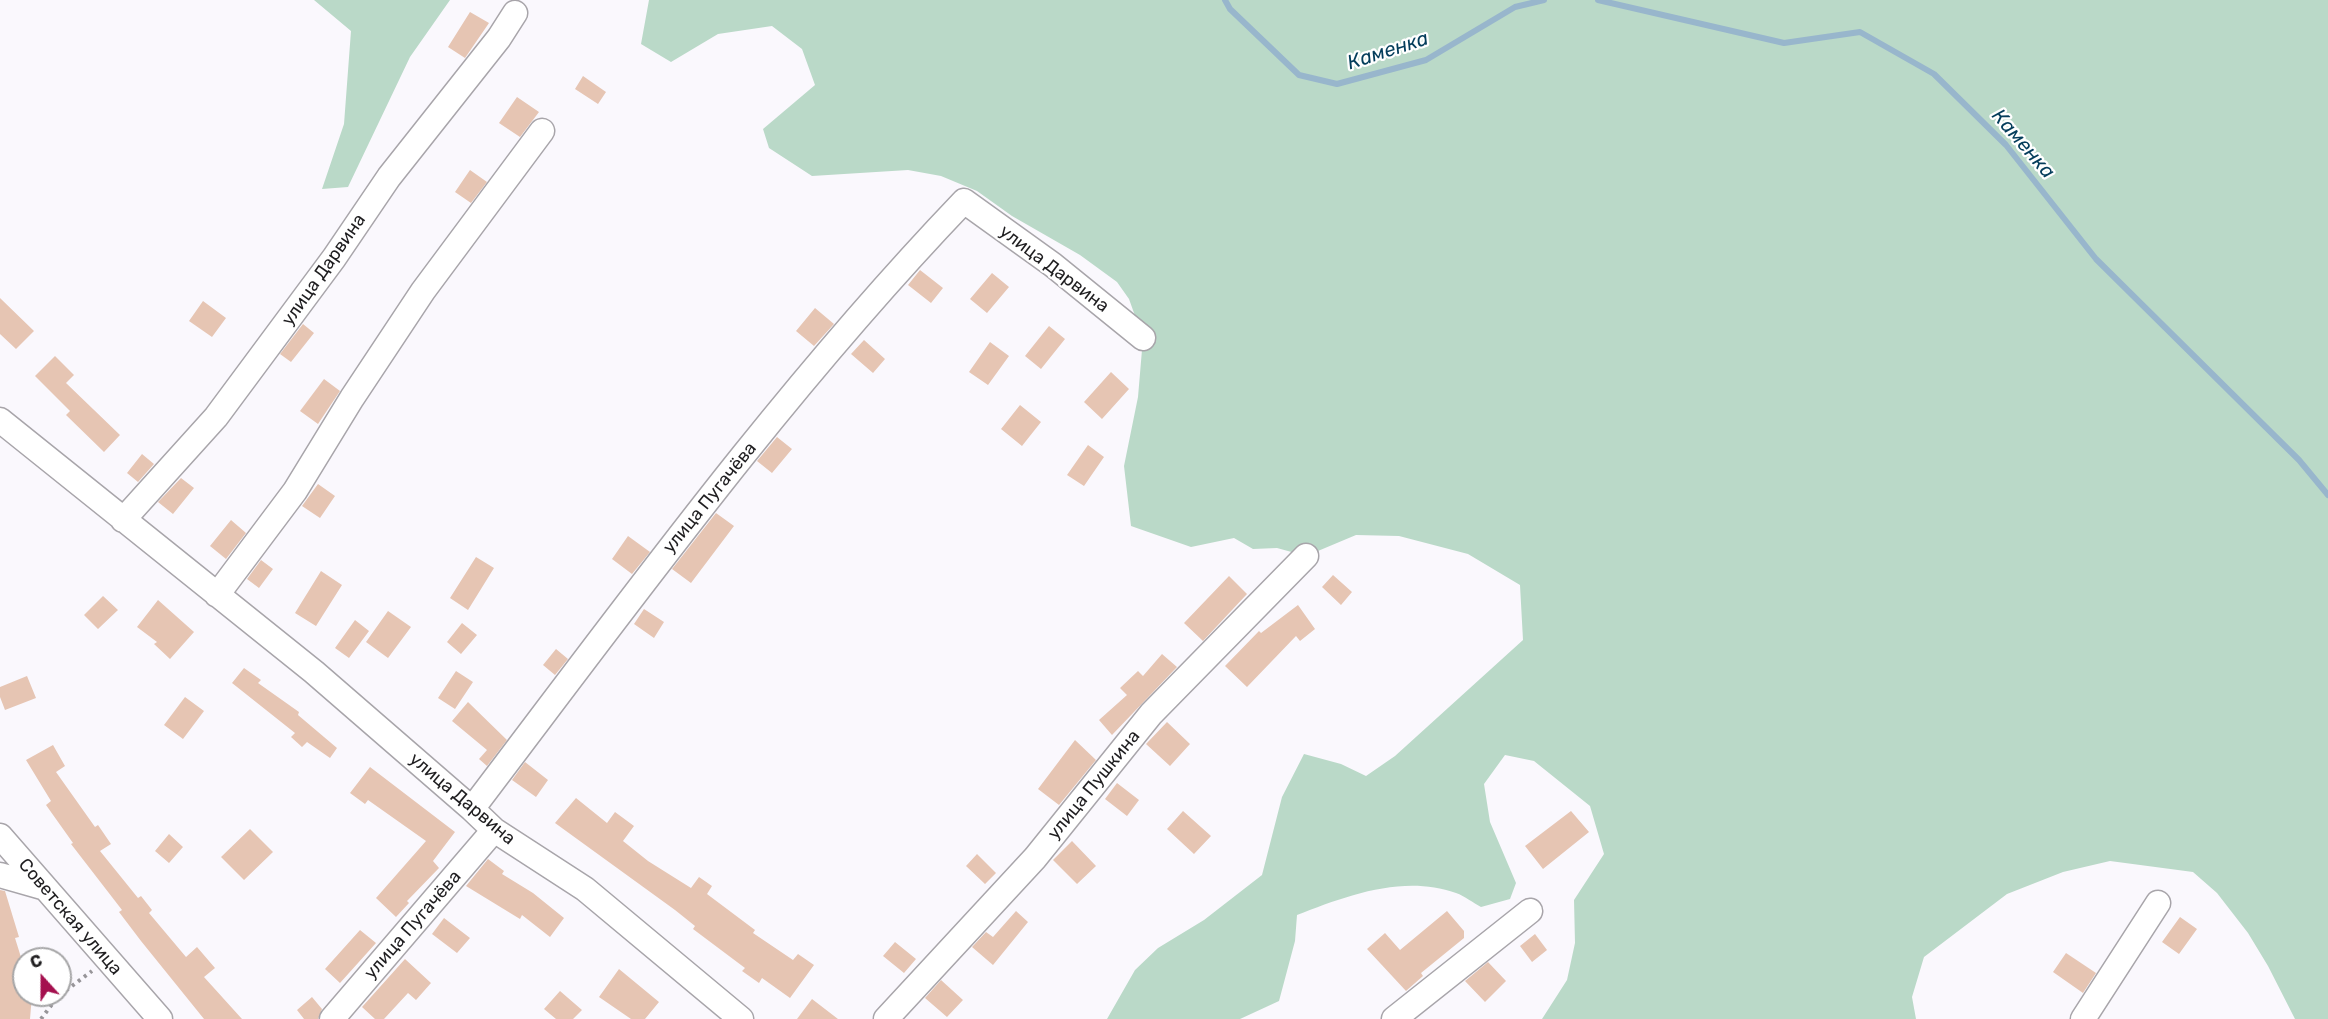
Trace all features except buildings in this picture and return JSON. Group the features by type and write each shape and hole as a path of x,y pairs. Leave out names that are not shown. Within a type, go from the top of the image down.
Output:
{"street":[{"name":"улица Дарвина","path":"123,520 216,417 334,258 389,177 499,38 515,13"},
{"path":"217,595 295,491 352,398 423,291 542,131"},
{"name":"улица Дарвина","path":"964,201 1053,265 1143,338"},
{"name":"улица Пугачёва","path":"472,809 699,508 898,270 964,201"},
{"name":"улица Дарвина","path":"0,420 314,672 494,830 585,889 741,1019"},
{"name":"улица Пушкина","path":"886,1019 1035,858 1151,714 1306,556"},
{"name":"улица Пугачёва","path":"332,1019 494,830"},
{"name":"Советская улица","path":"0,836 160,1019"},
{"path":"0,875 42,886"},
{"path":"2083,1019 2158,903"},
{"path":"1394,1019 1530,911"}],"path":[{"path":"72,986 107,960"},
{"path":"41,1019 50,1007"}],"green space":[{"path":"314,0 450,0 410,57 348,187 322,189 344,124 351,31"},
{"path":"649,0 2328,0 2328,1019 2295,1019 2248,933 2217,893 2193,872 2110,861 2063,872 2007,894 1924,957 1912,997 1916,1019 1542,1019 1567,980 1575,943 1574,900 1604,854 1590,806 1534,761 1505,755 1484,784 1490,822 1516,883 1510,899 1481,907 1456,893 1416,886 1395,887 1355,895 1297,915 1295,941 1279,1001 1240,1019 1107,1019 1135,970 1158,948 1204,920 1262,875 1282,797 1304,754 1341,764 1366,776 1395,756 1523,640 1520,585 1468,554 1399,536 1356,535 1306,556 1277,548 1253,549 1234,538 1191,547 1131,526 1124,466 1138,397 1143,338 1129,299 1117,282 1080,255 1012,216 977,191 941,176 908,170 812,176 769,148 763,129 815,85 802,49 772,26 718,34 671,62 641,44"}],"waterway":[{"name":"Каменка","path":"1225,0 1230,9 1299,75 1337,84 1426,60 1515,7 1544,0"},
{"name":"Каменка","path":"1598,0 1784,43 1860,32 1934,74 2006,145 2096,259 2299,460 2328,495"}]}
